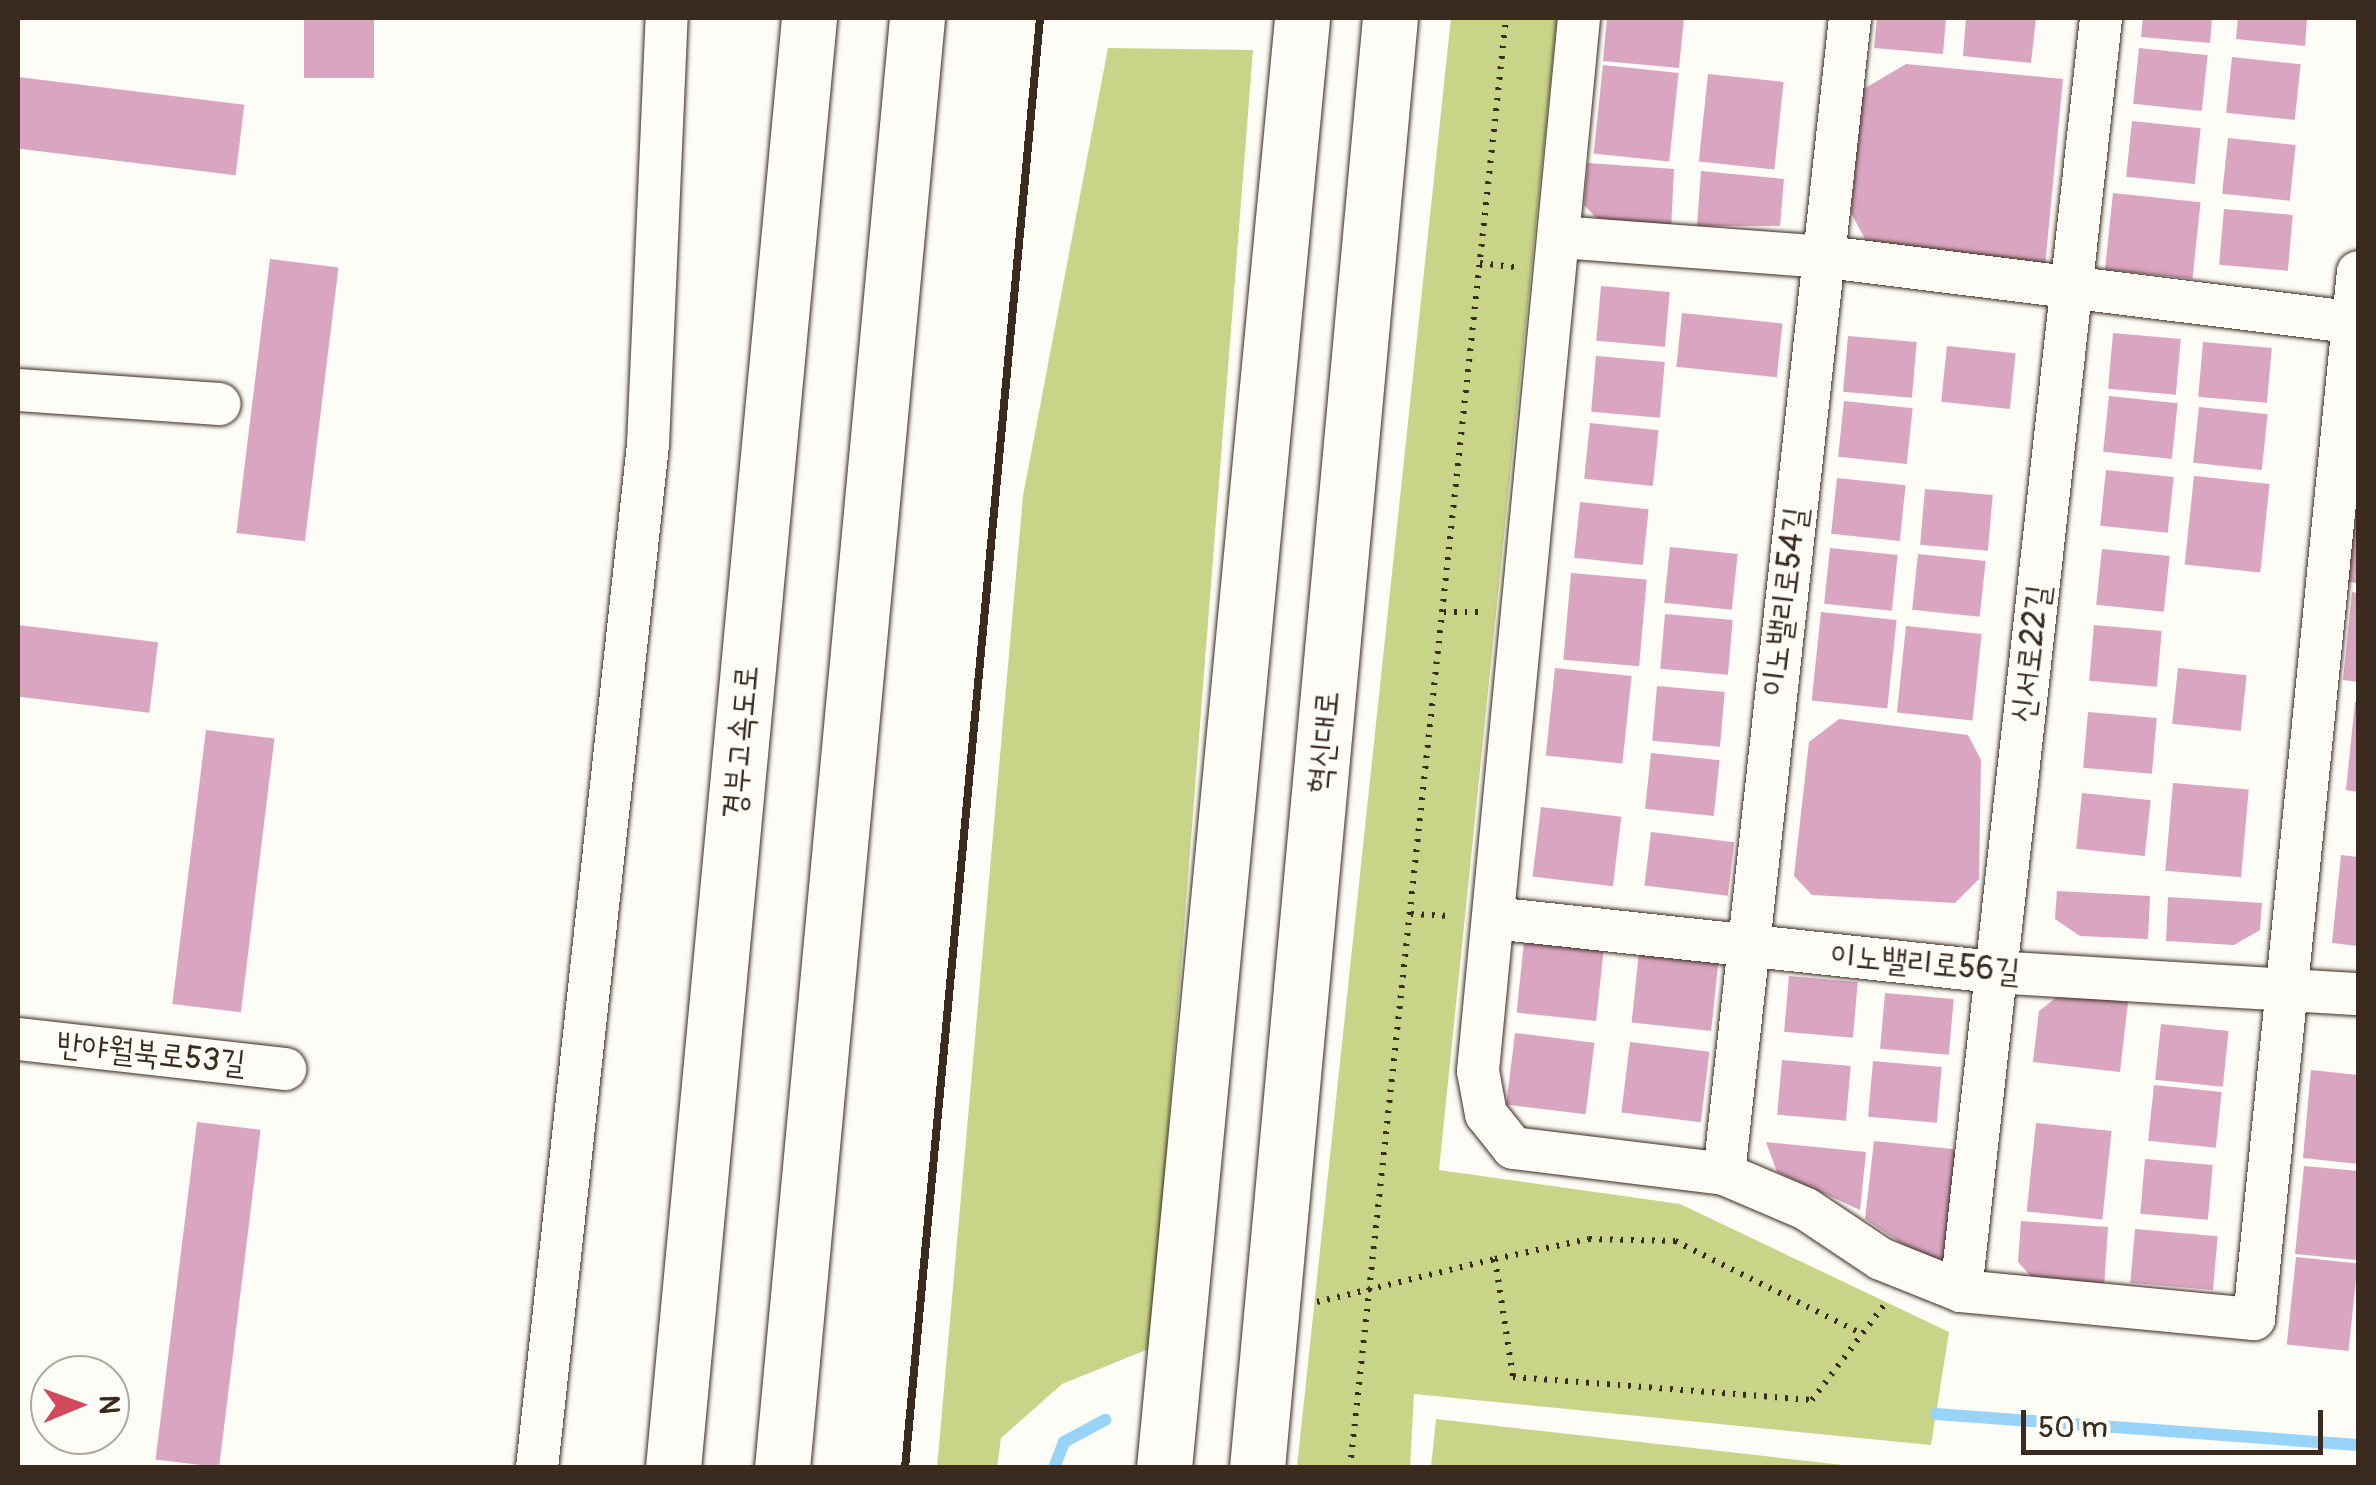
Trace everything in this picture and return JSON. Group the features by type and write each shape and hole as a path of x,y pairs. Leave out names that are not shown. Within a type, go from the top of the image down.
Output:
{"main road":[{"name":"경부고속도로","path":"673,1468 809,18"},
{"path":"782,1468 917,18"},
{"path":"1164,1468 1302,18"},
{"name":"혁신대로","path":"1257,1468 1390,18"}],"street":[{"path":"538,1468 648,445 667,18"},
{"path":"1579,18 1478,1072 1486,1114 1514,1148 1724,1174 1910,1271 1961,1290 2254,1319 2356,323 2358,272"},
{"name":"이노밸리로54길","path":"1724,1174 1742,947 1827,257 1850,18"},
{"name":"신서로22길","path":"1961,1290 2101,18"},
{"path":"1559,238 1827,257 2356,323"},
{"path":"18,390 220,404"},
{"name":"이노밸리로56길","path":"1492,918 1994,972 2358,994"},
{"name":"반야월북로53길","path":"18,1040 285,1069"}],"path":[{"path":"1350,1468 1506,18"},
{"path":"1272,1311 1589,1238 1675,1241 1862,1334"},
{"path":"1495,1259 1513,1376 1812,1400 1910,1271"}],"green space":[{"path":"1451,18 1557,18 1439,1170 1680,1204 1949,1332 1931,1445 1414,1394 1410,1467 1297,1467"},
{"path":"1108,48 1253,50 1151,1348 1062,1384 1001,1438 997,1467 937,1468 1023,496"},
{"path":"1436,1419 1861,1467 1431,1467"}],"building":[{"path":"304,18 374,18 374,78 304,78"},
{"path":"1607,18 1684,18 1679,68 1603,61"},
{"path":"1877,18 1946,18 1943,54 1874,48"},
{"path":"1966,18 2036,18 2031,63 1963,56"},
{"path":"2143,18 2212,18 2210,43 2141,37"},
{"path":"2238,18 2307,18 2305,46 2236,39"},
{"path":"2139,48 2208,55 2202,111 2133,104"},
{"path":"2232,57 2301,64 2295,120 2226,113"},
{"path":"1906,64 2063,79 2045,266 1871,250 1851,213 1862,90"},
{"path":"1603,65 1679,73 1669,161 1594,154"},
{"path":"1708,74 1784,82 1774,169 1699,162"},
{"path":"18,77 244,105 236,175 18,149"},
{"path":"2132,121 2201,128 2195,184 2126,177"},
{"path":"2228,138 2296,145 2290,201 2222,194"},
{"path":"1588,163 1674,169 1671,230 1603,225 1584,205"},
{"path":"1701,171 1784,179 1780,226 1697,226"},
{"path":"2113,193 2201,202 2192,279 2105,270"},
{"path":"2224,209 2293,215 2288,271 2219,265"},
{"path":"270,259 338,267 305,541 236,533"},
{"path":"1601,286 1670,292 1665,347 1596,341"},
{"path":"1682,313 1782,324 1777,377 1676,367"},
{"path":"2113,333 2181,339 2176,395 2108,389"},
{"path":"1848,336 1917,342 1912,398 1843,392"},
{"path":"2203,342 2272,348 2267,403 2198,397"},
{"path":"1947,346 2016,353 2010,409 1941,402"},
{"path":"1596,356 1665,362 1660,418 1591,412"},
{"path":"2109,396 2178,403 2172,459 2103,452"},
{"path":"1844,401 1913,408 1907,464 1838,457"},
{"path":"2199,407 2268,414 2262,470 2193,463"},
{"path":"1590,423 1659,430 1653,486 1584,479"},
{"path":"2106,470 2174,477 2168,533 2100,526"},
{"path":"2194,476 2270,484 2260,572 2185,565"},
{"path":"1837,478 1906,485 1900,541 1831,534"},
{"path":"1925,489 1993,495 1988,551 1920,545"},
{"path":"2354,494 2358,495 2358,583 2346,582"},
{"path":"1580,502 1649,509 1643,565 1574,558"},
{"path":"1670,547 1738,554 1732,610 1664,603"},
{"path":"1830,548 1898,555 1892,611 1824,604"},
{"path":"2102,549 2170,556 2164,612 2096,605"},
{"path":"1918,554 1986,561 1980,617 1912,610"},
{"path":"1571,573 1647,580 1639,666 1563,660"},
{"path":"2352,592 2358,593 2358,682 2343,680"},
{"path":"1821,612 1897,620 1887,708 1812,701"},
{"path":"1665,614 1733,620 1728,675 1660,669"},
{"path":"18,625 158,642 149,713 18,697"},
{"path":"2094,625 2162,631 2157,687 2089,681"},
{"path":"1906,626 1982,634 1972,720 1897,713"},
{"path":"1555,668 1632,676 1622,764 1546,756"},
{"path":"2178,668 2247,675 2241,731 2172,724"},
{"path":"1657,686 1725,692 1720,747 1652,741"},
{"path":"2355,702 2358,703 2358,792 2346,790"},
{"path":"2088,712 2157,718 2152,774 2083,768"},
{"path":"1839,719 1968,735 1981,760 1979,879 1955,903 1812,895 1794,876 1809,742"},
{"path":"206,730 274,738 241,1012 172,1004"},
{"path":"1651,753 1720,760 1714,816 1645,809"},
{"path":"2173,783 2249,790 2241,877 2165,871"},
{"path":"2082,793 2151,800 2145,856 2076,849"},
{"path":"1541,807 1621,817 1613,886 1532,876"},
{"path":"1651,832 1734,842 1728,896 1644,886"},
{"path":"2341,855 2358,857 2358,946 2332,943"},
{"path":"2057,891 2150,896 2148,939 2080,936 2055,919"},
{"path":"2168,897 2262,903 2260,930 2234,945 2166,941"},
{"path":"1524,942 1604,950 1596,1021 1517,1013"},
{"path":"1639,952 1719,960 1711,1031 1632,1023"},
{"path":"1789,976 1858,982 1853,1038 1784,1032"},
{"path":"1885,993 1954,999 1949,1055 1880,1049"},
{"path":"2061,994 2128,1002 2120,1072 2033,1062 2039,1011"},
{"path":"2161,1024 2229,1031 2223,1087 2155,1080"},
{"path":"1515,1033 1594,1043 1586,1114 1506,1104"},
{"path":"1630,1042 1709,1052 1701,1122 1621,1112"},
{"path":"1782,1060 1851,1066 1846,1121 1777,1115"},
{"path":"1873,1061 1942,1067 1937,1123 1868,1117"},
{"path":"2311,1070 2358,1075 2358,1164 2303,1158"},
{"path":"2154,1085 2222,1092 2216,1148 2148,1141"},
{"path":"197,1122 261,1130 219,1467 156,1459"},
{"path":"2036,1123 2112,1131 2102,1219 2027,1212"},
{"path":"1874,1141 1962,1150 1950,1260 1920,1256 1865,1219"},
{"path":"1766,1142 1866,1152 1860,1210 1777,1172"},
{"path":"2145,1159 2213,1165 2208,1220 2140,1214"},
{"path":"2304,1166 2358,1171 2358,1260 2295,1254"},
{"path":"2021,1221 2108,1227 2104,1288 2037,1283 2018,1262"},
{"path":"2135,1229 2218,1236 2213,1290 2130,1283"},
{"path":"2296,1257 2358,1263 2348,1351 2287,1345"}],"waterway":[{"path":"1936,1414 2358,1445"},
{"path":"1054,1468 1064,1442 1105,1420"}],"railway":[{"path":"905,1468 1040,18"}]}
